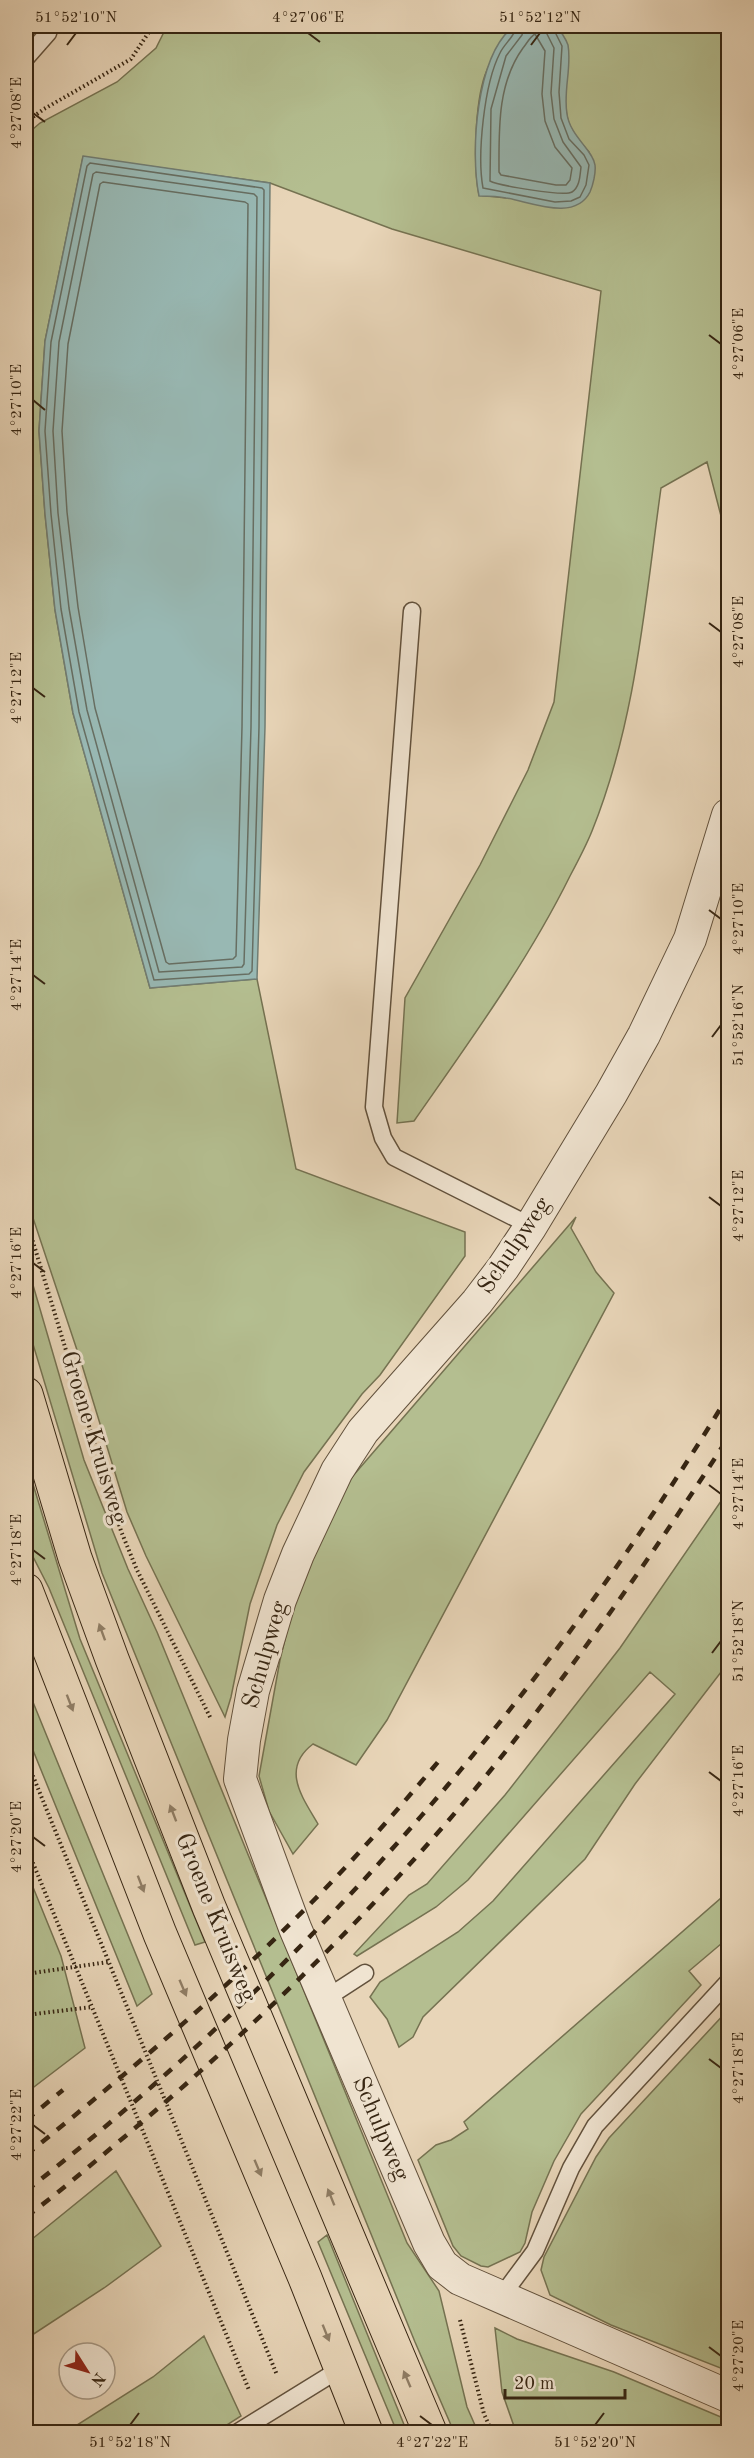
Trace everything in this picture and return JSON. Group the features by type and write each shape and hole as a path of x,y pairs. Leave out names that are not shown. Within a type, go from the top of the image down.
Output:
{"main road":[{"name":"Groene Kruisweg","path":"26,1394 75,1558 112,1659 210,1907 430,2433"},
{"path":"26,1590 160,1934 366,2433"}],"street":[{"name":"Schulpweg","path":"729,815 690,939 667,991 611,1094 531,1226 477,1302 363,1431 337,1471 298,1554 277,1610 253,1691 240,1779 295,1928 429,2243 442,2265 460,2279 729,2396"}],"lane":[{"path":"26,58 48,33 50,26"},
{"path":"412,611 374,1107 382,1138 394,1157 531,1226"},
{"path":"325,1999 365,1973"},
{"path":"501,2297 535,2251 571,2168 595,2126 729,1982"},
{"path":"238,2433 340,2368"}],"path":[{"path":"26,122 44,109 131,59 153,26"},
{"name":"Groene Kruisweg","path":"26,1219 121,1531 137,1570 213,1725"},
{"path":"26,1759 288,2401"},
{"path":"26,1846 261,2419"},
{"path":"26,1974 108,1962"},
{"path":"26,2015 92,2007"},
{"path":"442,2265 454,2298 484,2414 492,2433"}],"green space":[{"path":"167,26 514,26 509,29 485,75 479,102 476,135 479,195 506,198 589,152 575,136 568,121 565,104 566,47 556,26 728,26 728,543 707,462 661,488 644,618 629,705 607,790 592,831 553,908 516,971 414,1121 397,1123 405,998 480,865 528,770 554,702 601,291 392,229 270,183 83,157 45,341 39,431 45,514 55,610 73,713 150,988 257,979 296,1169 465,1232 465,1256 380,1375 362,1394 304,1472 277,1525 250,1604 225,1717 146,1556 127,1512 82,1365 26,1197 26,135 40,123 117,82 156,48"},
{"path":"576,1217 571,1228 596,1272 614,1293 387,1720 356,1765 313,1744 303,1754 296,1773 298,1784 318,1824 293,1854 269,1811 259,1776 280,1660 294,1602 346,1484"},
{"path":"26,1261 84,1460 128,1569 157,1632 407,2243 439,2291 467,2407 478,2432 454,2432 415,2342 102,1573 26,1321"},
{"path":"26,1461 80,1639 205,1942 195,1945 49,1588 26,1543"},
{"path":"728,1491 728,1663 635,1784 585,1859 423,2017 413,2037 399,2047 387,2019 370,1997 380,1982 458,1932 493,1901 675,1694 650,1672 468,1880 436,1907 357,1956 354,1954 409,1895 427,1884 505,1795 620,1648"},
{"path":"26,1685 152,1994 137,2006 26,1733"},
{"path":"26,1870 61,1956 85,2048 26,2093"},
{"path":"728,1892 728,1938 689,1971 701,1985 581,2114 554,2161 532,2212 525,2243 520,2252 488,2267 461,2256 453,2246 418,2160 436,2145 451,2140 468,2129 464,2122"},
{"path":"728,2010 728,2371 611,2325 550,2295 541,2270 544,2257 596,2157 609,2138"},
{"path":"116,2171 161,2246 104,2288 26,2339 26,2244"},
{"path":"327,2235 407,2432 397,2432 318,2242"},
{"path":"495,2328 517,2339 614,2372 728,2420 728,2432 516,2432 502,2392"},
{"path":"204,2336 241,2416 216,2432 66,2432 117,2401 153,2377"}],"water":[{"path":"514,26 556,26 568,45 567,114 572,129 595,165 590,192 583,201 574,206 552,208 503,197 479,196 475,155 479,105 491,59 501,40"},
{"path":"83,156 270,183 265,727 257,979 150,988 73,713 55,610 39,431 45,341"}],"railway":[{"path":"26,2191 129,2106 228,2017 323,1923 413,1825 499,1724 580,1618 656,1509 728,1396"},
{"path":"26,2217 128,2134 222,2052 312,1966 399,1876 481,1782 579,1656 640,1570 728,1438"},
{"path":"26,2155 164,2040 264,1950 353,1859 443,1756"},
{"path":"26,2120 63,2090"}]}
